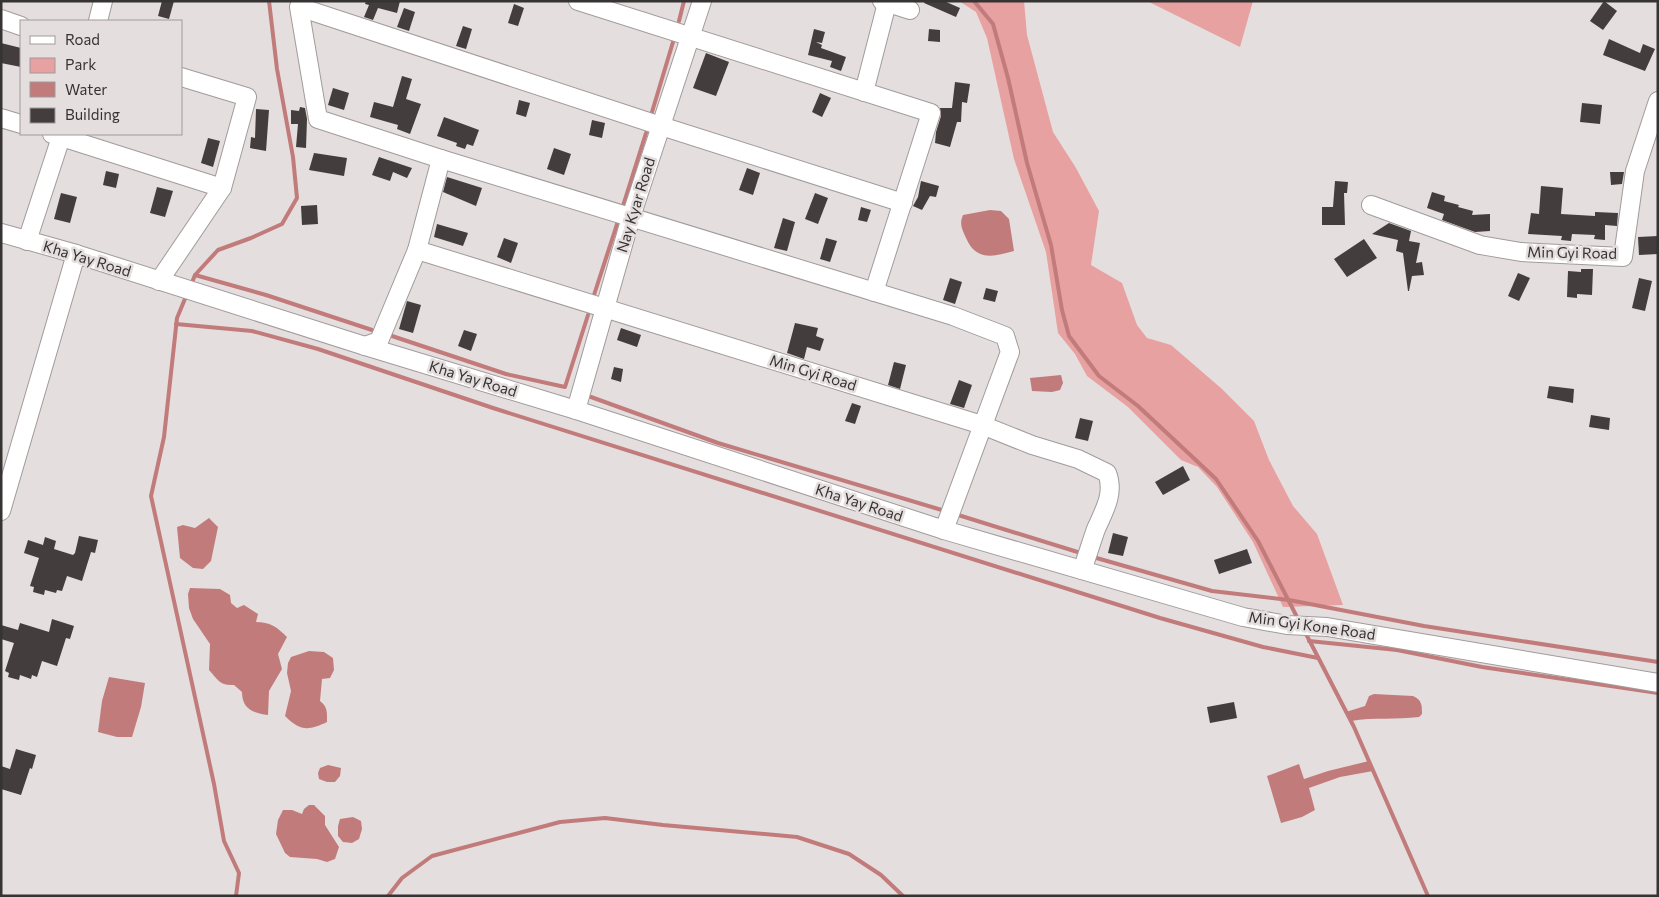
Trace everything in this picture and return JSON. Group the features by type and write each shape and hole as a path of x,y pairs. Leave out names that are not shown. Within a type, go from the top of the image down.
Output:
{"street":[{"path":"98,20 103,1"},
{"path":"578,1 931,114 874,292"},
{"name":"Nay Kyar Road","path":"576,410 631,217 702,1"},
{"path":"864,92 884,2 910,10"},
{"path":"903,203 660,126 299,7 318,118 441,159 953,316 1005,336 1010,352 944,530"},
{"path":"1,19 20,26"},
{"path":"165,282 222,188 247,97 182,77"},
{"name":"Min Gyi Road","path":"1371,205 1480,245 1521,252 1623,257 1635,171 1658,101"},
{"path":"1,118 20,124"},
{"path":"27,241 58,135 222,188"},
{"path":"365,346 379,341 417,250 441,159"},
{"name":"Kha Yay Road","path":"1,233 76,254 365,346 576,410 944,530"},
{"name":"Min Gyi Road","path":"417,250 605,310 982,425 1032,445 1078,459 1107,473 1111,482 1109,501 1096,530 1082,570"},
{"path":"1,511 6,477 76,254"},
{"name":"Min Gyi Kone Road","path":"944,530 1243,617 1287,625 1327,627 1658,683"}],"green space":[{"path":"959,1 1024,1 1027,35 1053,132 1076,168 1099,211 1091,265 1122,283 1137,325 1147,338 1171,345 1222,389 1254,421 1269,460 1293,506 1317,534 1343,605 1283,607 1253,542 1217,487 1198,467 1181,460 1128,407 1087,376 1075,354 1058,333 1046,252 1014,159 987,38 976,12"},
{"path":"1147,1 1253,1 1240,47"}],"water":[{"path":"990,210 1001,211 1009,219 1014,251 992,256 980,254 970,245 962,226 963,215"},
{"path":"1061,375 1063,383 1060,390 1052,392 1032,391 1030,378"},
{"path":"209,518 218,527 211,561 203,569 193,568 180,558 177,527 183,525 195,528"},
{"path":"190,588 220,589 230,595 231,603 237,608 244,605 258,614 256,622 273,626 287,637 278,654 282,669 269,691 268,715 249,709 244,702 242,692 234,685 220,682 209,670 210,644 193,619 189,608 188,594"},
{"path":"309,651 324,652 333,658 334,670 330,678 322,679 320,701 326,708 327,722 315,727 304,728 295,725 285,716 291,691 287,673 291,657"},
{"path":"109,677 145,683 141,707 132,737 117,737 98,732 102,701"},
{"path":"1374,694 1413,696 1421,703 1422,714 1419,717 1410,718 1351,721 1346,712 1365,706 1369,696"},
{"path":"1369,761 1373,771 1340,777 1309,788 1315,810 1302,817 1281,823 1267,776 1299,764 1304,779"},
{"path":"328,765 341,768 340,776 335,782 319,779 318,773 320,768"},
{"path":"309,805 314,805 325,816 325,825 339,847 335,859 327,862 317,859 290,857 285,853 276,834 278,820 283,810 292,810 302,814"},
{"path":"353,817 361,821 362,829 359,839 352,843 343,842 338,836 340,819"}],"building":[{"path":"162,1 174,1 169,19 158,16"},
{"path":"366,1 400,1 397,13 378,8 373,20 364,17 369,5 365,4"},
{"path":"925,1 944,1 960,8 956,17 924,3"},
{"path":"1604,1 1617,11 1603,30 1590,21"},
{"path":"514,4 524,8 518,26 508,23"},
{"path":"404,8 415,12 409,31 397,27"},
{"path":"463,26 472,29 466,49 456,46"},
{"path":"814,29 825,32 822,43 816,42 822,45 821,48 846,57 841,71 830,67 832,61 808,55"},
{"path":"929,29 940,30 940,42 928,41"},
{"path":"1609,39 1640,53 1643,44 1655,49 1645,71 1603,55"},
{"path":"1,43 20,48 20,67 1,63"},
{"path":"706,53 729,62 716,96 693,88"},
{"path":"402,76 412,79 406,99 421,104 410,134 397,129 398,125 370,117 374,102 393,107"},
{"path":"955,82 970,84 967,103 962,102 961,122 957,122 950,147 935,143 941,116 940,108 952,108"},
{"path":"333,88 349,93 344,110 328,105"},
{"path":"820,93 831,98 822,117 812,112"},
{"path":"519,100 530,103 526,117 516,114"},
{"path":"1582,103 1602,105 1600,124 1580,122"},
{"path":"300,107 305,108 307,119 306,148 296,147 298,124 291,124 291,110 299,111"},
{"path":"256,109 269,110 266,151 250,148 251,137 255,138"},
{"path":"444,117 479,130 473,146 467,144 465,149 456,146 457,143 437,136"},
{"path":"592,120 605,123 602,138 589,135"},
{"path":"208,138 220,141 213,167 201,163"},
{"path":"554,148 571,154 564,175 547,169"},
{"path":"314,153 347,158 344,176 309,170"},
{"path":"379,157 412,168 407,178 393,172 390,181 372,175"},
{"path":"747,168 760,173 753,195 739,190"},
{"path":"106,171 119,174 116,188 103,185"},
{"path":"1610,172 1624,172 1622,184 1611,185"},
{"path":"447,177 482,188 476,206 443,192"},
{"path":"921,181 939,186 936,197 930,196 922,210 913,206 918,197"},
{"path":"1335,181 1348,182 1347,193 1344,193 1345,225 1322,225 1322,207 1333,207"},
{"path":"1541,186 1563,188 1561,214 1595,216 1595,212 1618,213 1617,226 1605,225 1605,240 1594,239 1595,235 1572,234 1571,241 1561,240 1562,236 1528,234 1531,213 1539,214"},
{"path":"157,187 173,191 165,217 150,213"},
{"path":"1432,192 1445,196 1444,201 1473,211 1472,215 1490,214 1490,231 1475,232 1442,220 1444,214 1427,208"},
{"path":"61,193 77,197 70,223 54,219"},
{"path":"815,193 828,198 818,224 805,219"},
{"path":"317,205 318,224 302,225 301,206"},
{"path":"861,207 871,210 867,222 858,220"},
{"path":"783,218 795,222 787,251 774,248"},
{"path":"1389,223 1411,231 1409,241 1420,243 1416,263 1422,262 1424,275 1412,276 1409,291 1403,253 1396,251 1398,240 1372,234"},
{"path":"437,224 468,233 463,246 434,237"},
{"path":"1658,236 1658,254 1639,255 1638,237"},
{"path":"504,238 518,243 511,263 497,257"},
{"path":"826,238 837,241 830,262 820,259"},
{"path":"1364,239 1377,258 1347,277 1334,259"},
{"path":"1581,269 1593,269 1592,295 1577,294 1577,298 1567,297 1568,271 1581,272"},
{"path":"1518,273 1530,278 1519,301 1508,296"},
{"path":"950,278 962,282 955,304 943,300"},
{"path":"1639,278 1652,281 1645,311 1632,308"},
{"path":"986,288 998,291 995,302 983,299"},
{"path":"407,301 421,305 413,333 399,329"},
{"path":"795,323 818,328 816,336 824,339 820,351 807,347 804,359 787,353"},
{"path":"621,328 641,335 637,347 617,340"},
{"path":"464,330 477,334 471,351 458,346"},
{"path":"894,362 906,365 900,389 888,385"},
{"path":"614,367 623,369 621,382 611,379"},
{"path":"959,380 972,385 964,408 950,404"},
{"path":"1549,386 1574,389 1573,403 1547,398"},
{"path":"852,403 861,406 855,424 845,421"},
{"path":"1591,415 1610,418 1609,430 1589,427"},
{"path":"1080,418 1093,421 1088,441 1075,438"},
{"path":"1183,466 1190,480 1163,495 1155,482"},
{"path":"1113,533 1128,537 1123,556 1108,553"},
{"path":"79,536 98,540 95,553 91,552 82,581 67,576 62,591 57,590 56,593 45,590 44,595 33,592 34,587 30,586 39,558 24,553 28,540 43,545 45,537 56,541 54,549 73,555"},
{"path":"1247,549 1252,563 1219,574 1214,560"},
{"path":"52,619 74,626 70,639 66,638 57,666 42,661 37,677 32,675 31,679 20,675 19,680 8,677 9,673 5,671 14,643 1,639 1,625 18,630 20,623 49,632"},
{"path":"1234,702 1237,718 1210,723 1207,707"},
{"path":"16,749 36,755 21,795 1,789 1,766 10,769"}],"waterway":[{"path":"191,285 195,275 218,250 282,224 297,198 293,157 277,69 269,1"},
{"path":"679,21 684,1"},
{"path":"974,1 993,24 1008,78 1027,163 1051,245 1062,310 1069,336 1099,376 1138,406 1216,479 1258,541 1298,619"},
{"path":"652,112 673,42"},
{"path":"622,209 646,133"},
{"path":"594,295 619,218"},
{"path":"195,275 266,295 372,330"},
{"path":"187,294 177,318 164,437 151,496 214,784 224,841 239,873 236,896"},
{"path":"392,336 506,374 565,387 588,315"},
{"path":"176,324 252,331 318,349 493,408 1160,618 1263,647 1318,658"},
{"path":"591,397 718,443 945,511"},
{"path":"955,514 1084,554"},
{"path":"1093,557 1212,591 1289,600 1424,626 1658,662"},
{"path":"1304,630 1354,727 1428,896"},
{"path":"1309,641 1397,650 1482,667 1658,693"},
{"path":"388,896 402,878 432,856 560,822 605,818 797,837 849,854 881,875 903,896"}]}
